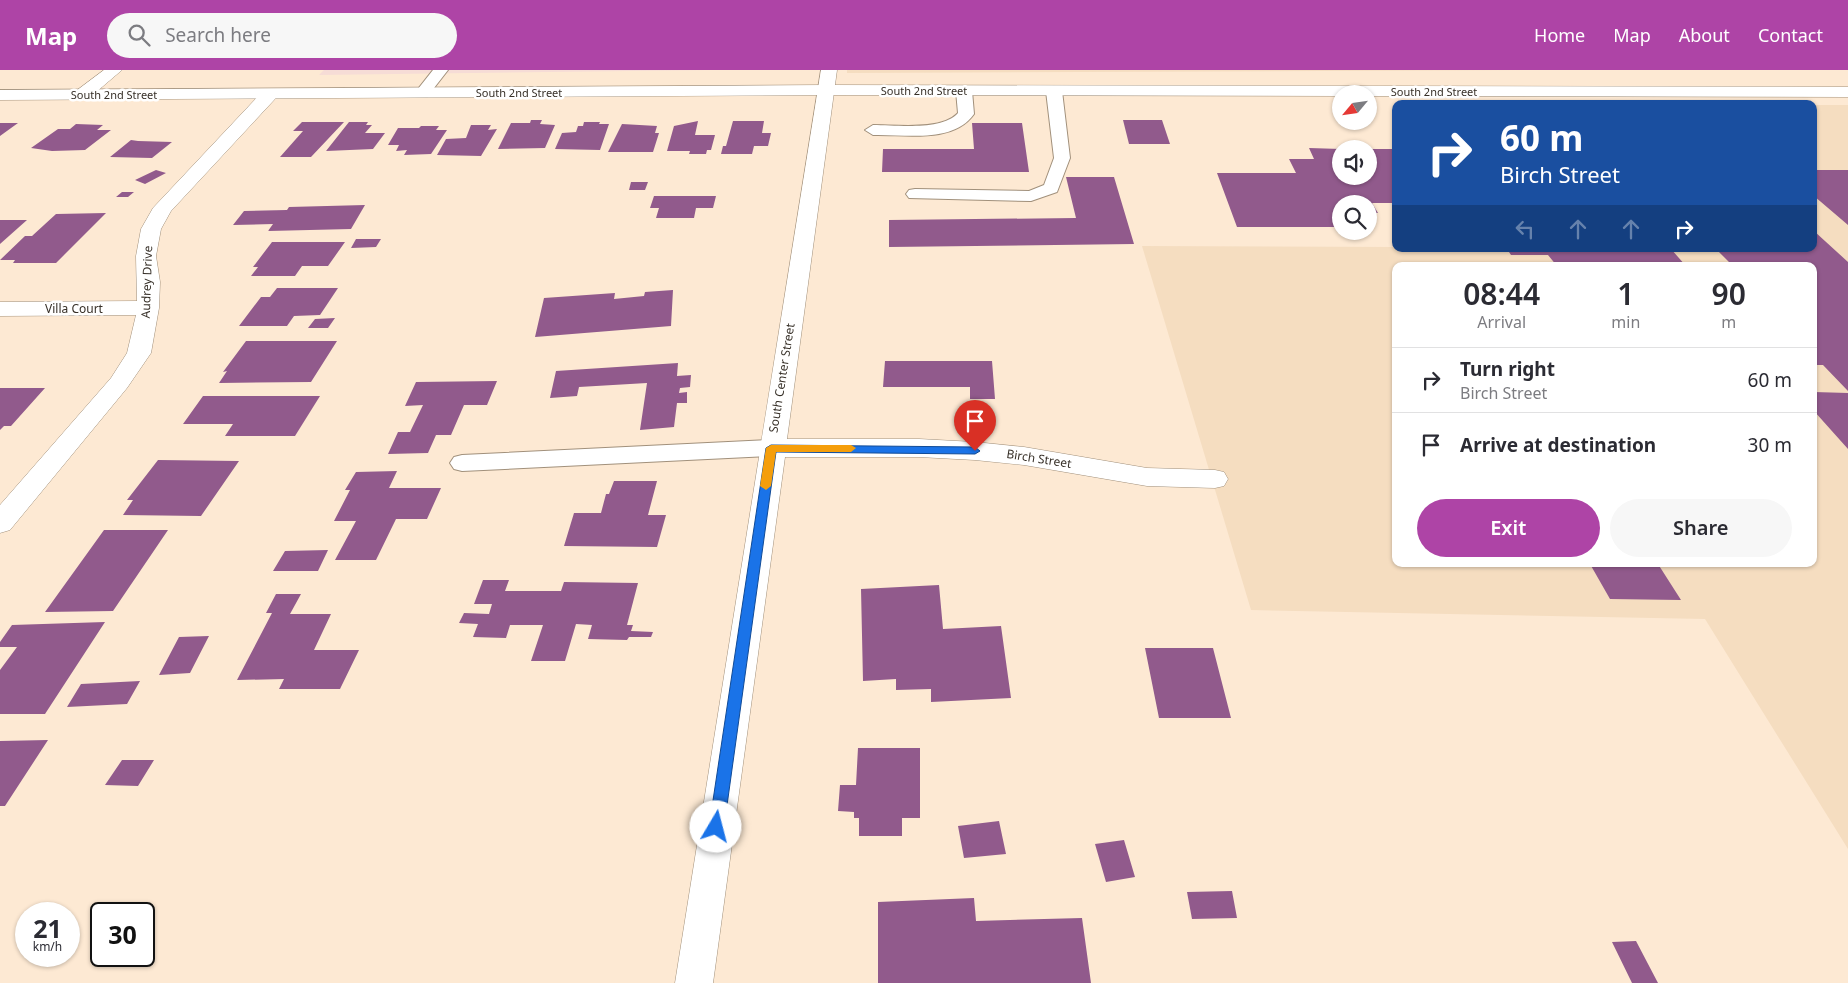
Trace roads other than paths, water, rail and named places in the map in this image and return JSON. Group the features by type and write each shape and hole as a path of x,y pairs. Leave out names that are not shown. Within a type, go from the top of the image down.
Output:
{"street":[{"path":"82,95 114,70"},
{"name":"South 2nd Street","path":"0,95 422,94 827,80 964,91 1848,92"},
{"name":"South Center Street","path":"694,983 771,448 827,80"},
{"name":"Audrey Drive","path":"0,523 119,383 139,353 148,308 149,282 146,256 151,229 163,208 269,95"},
{"name":"Villa Court","path":"0,309 148,308"},
{"name":"Birch Street","path":"771,448 918,448 975,451 1024,456 1148,477 1215,479"}],"lane":[{"path":"422,94 441,70"},
{"path":"873,130 941,128 957,124 966,114 964,91"},
{"path":"915,194 1031,196 1051,188 1062,158 1054,91"},
{"path":"462,463 631,457 771,448"}]}
